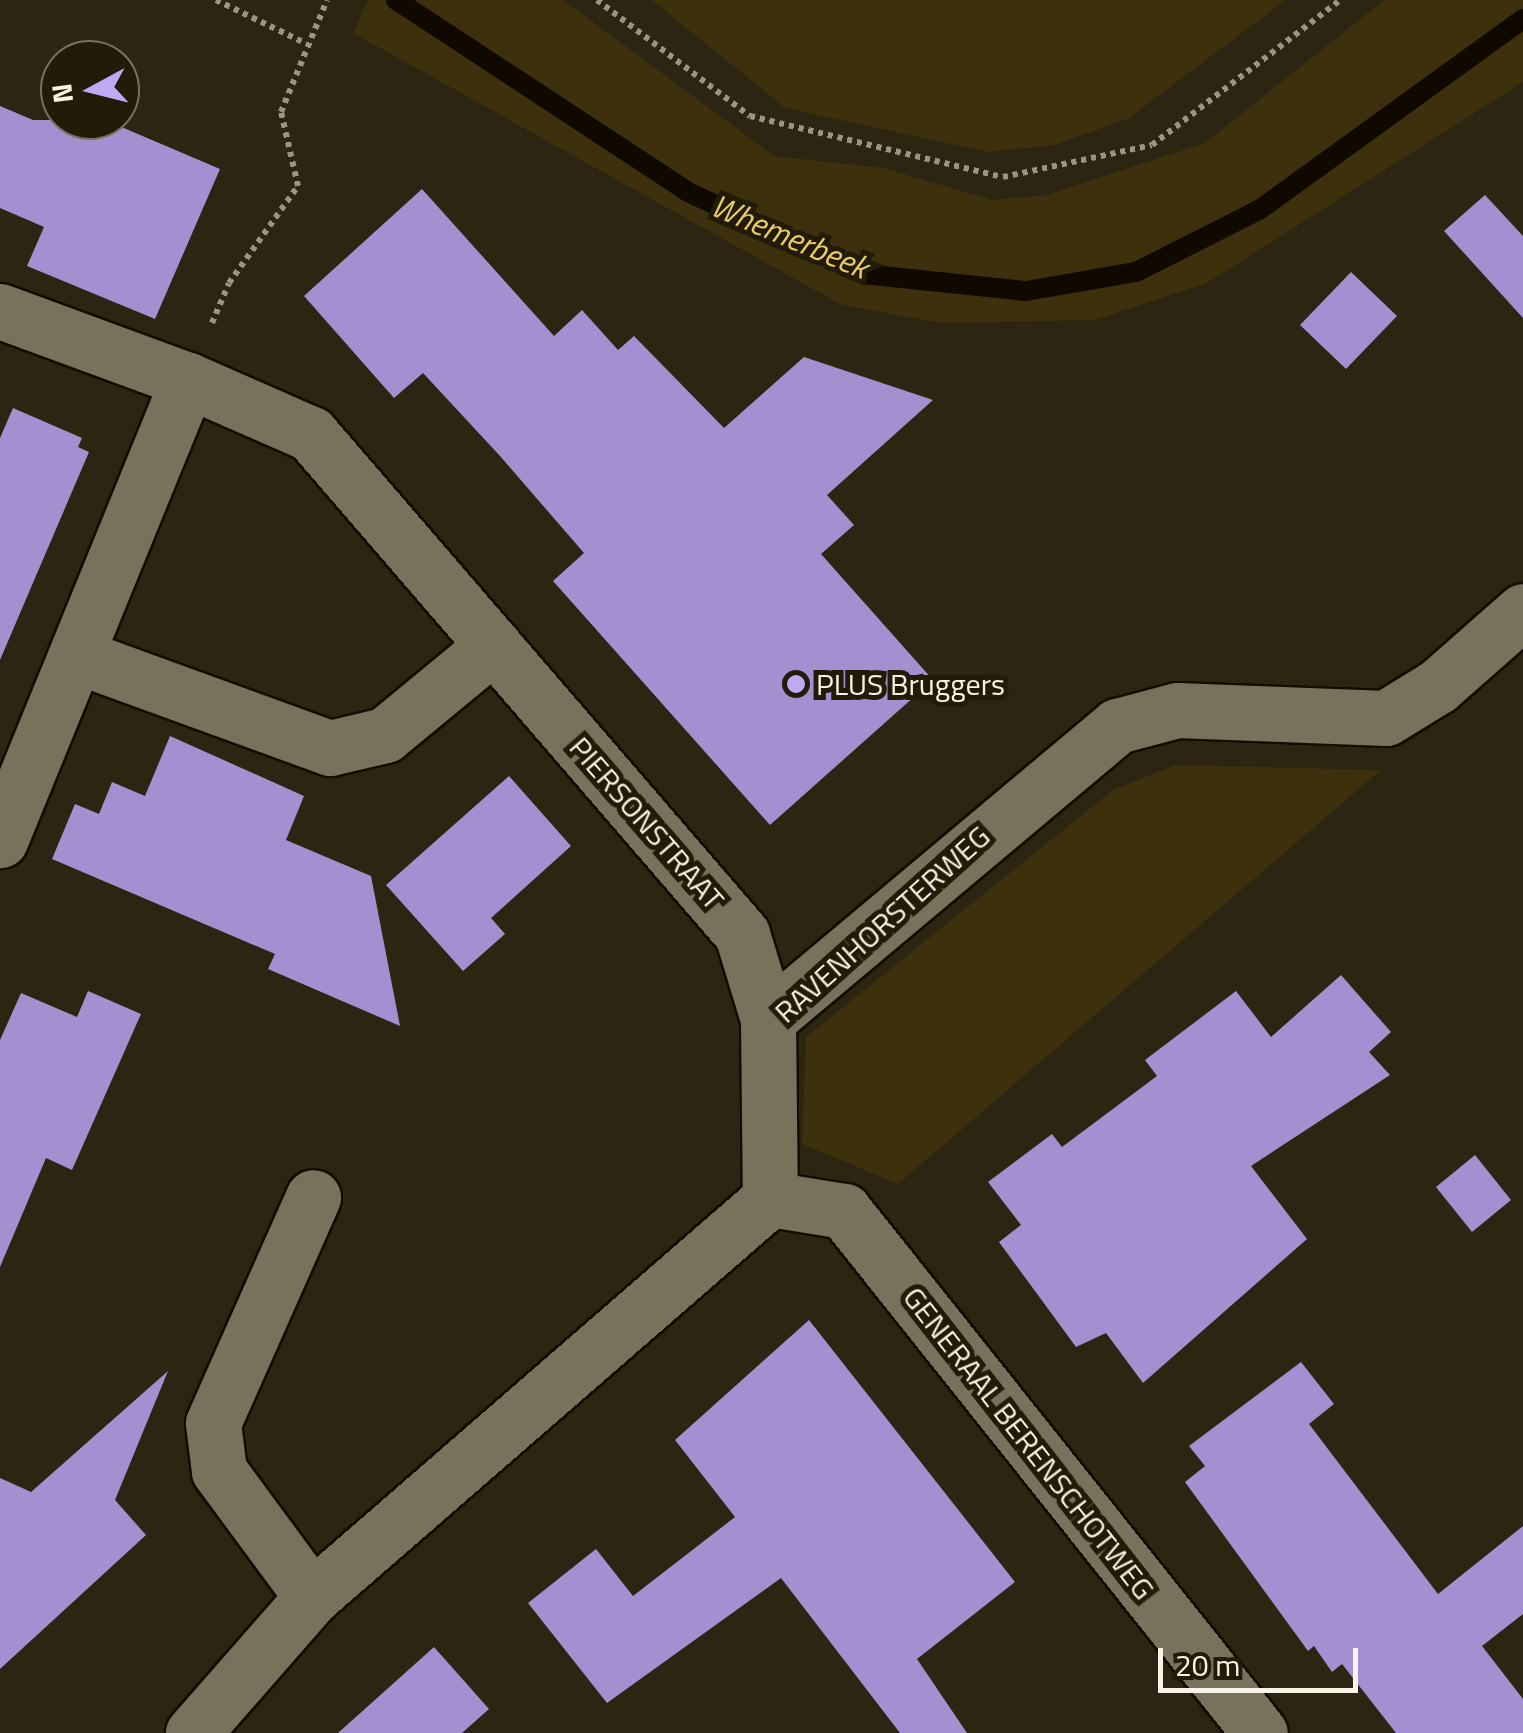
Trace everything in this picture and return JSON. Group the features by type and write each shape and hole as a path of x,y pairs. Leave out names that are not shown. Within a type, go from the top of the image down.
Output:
{"street":[{"name":"PIERSONSTRAAT","path":"0,311 188,380 311,434 742,934 768,1018"},
{"path":"0,840 188,380"},
{"name":"RAVENHORSTERWEG","path":"770,1199 768,1018 1117,726 1176,710 1386,718 1438,686 1523,611"},
{"path":"77,656 330,748 384,734 494,645"},
{"path":"312,1597 218,1471 213,1424 313,1197"},
{"path":"194,1733 312,1597 770,1199"},
{"name":"GENERAAL BERENSCHOTWEG","path":"770,1199 844,1211 1260,1733"}],"path":[{"path":"216,0 303,42"},
{"path":"188,380 229,284 298,186 281,112 303,42 327,0"},
{"path":"597,0 750,116 1003,177 1152,145 1340,0"}],"shaded area":[{"path":"368,0 563,0 774,156 884,168 992,200 1046,195 1205,143 1384,0 1523,0 1523,82 1207,283 1095,320 942,323 842,305 353,33"},
{"path":"652,0 1286,0 1129,118 1055,145 987,152 785,108"},
{"path":"1175,765 1381,770 898,1184 802,1144 806,1037 1113,790"}],"building":[{"path":"0,106 40,120 40,140 140,140 140,135 220,169 155,319 27,266 44,227 0,208"},
{"path":"422,189 554,336 582,310 618,350 634,336 724,428 804,357 933,400 827,495 854,525 821,554 933,680 770,825 553,581 584,553 500,456 423,373 394,398 304,296"},
{"path":"1485,195 1523,236 1523,318 1444,231"},
{"path":"1351,272 1397,316 1346,369 1300,325"},
{"path":"13,408 82,438 78,447 89,452 0,660 0,438"},
{"path":"170,736 304,796 286,840 371,876 400,1026 268,969 275,954 52,859 75,804 99,814 112,782 145,796"},
{"path":"509,776 571,846 491,918 505,934 463,971 386,885"},
{"path":"1341,975 1391,1032 1369,1052 1390,1075 1251,1166 1307,1239 1143,1383 1106,1333 1076,1347 999,1242 1021,1225 988,1182 1052,1134 1062,1147 1157,1076 1145,1060 1236,991 1271,1037"},
{"path":"88,991 141,1014 72,1170 46,1158 0,1267 0,1040 21,993 77,1017"},
{"path":"1475,1155 1511,1200 1472,1232 1436,1187"},
{"path":"809,1320 1015,1582 917,1659 967,1733 900,1733 781,1578 607,1703 528,1603 596,1549 633,1596 735,1517 675,1440"},
{"path":"1301,1362 1334,1404 1309,1424 1438,1594 1523,1526 1523,1614 1482,1646 1523,1699 1523,1733 1396,1733 1342,1664 1332,1672 1314,1646 1308,1651 1185,1482 1205,1466 1189,1446"},
{"path":"168,1371 115,1500 146,1535 0,1669 0,1478 31,1492"},
{"path":"434,1647 489,1709 462,1733 338,1733"}],"waterway":[{"name":"Whemerbeek","path":"396,0 688,192 863,274 1026,291 1136,272 1259,210 1523,19"}],"place":[{"name":"PLUS Bruggers","path":"796,684"}]}
